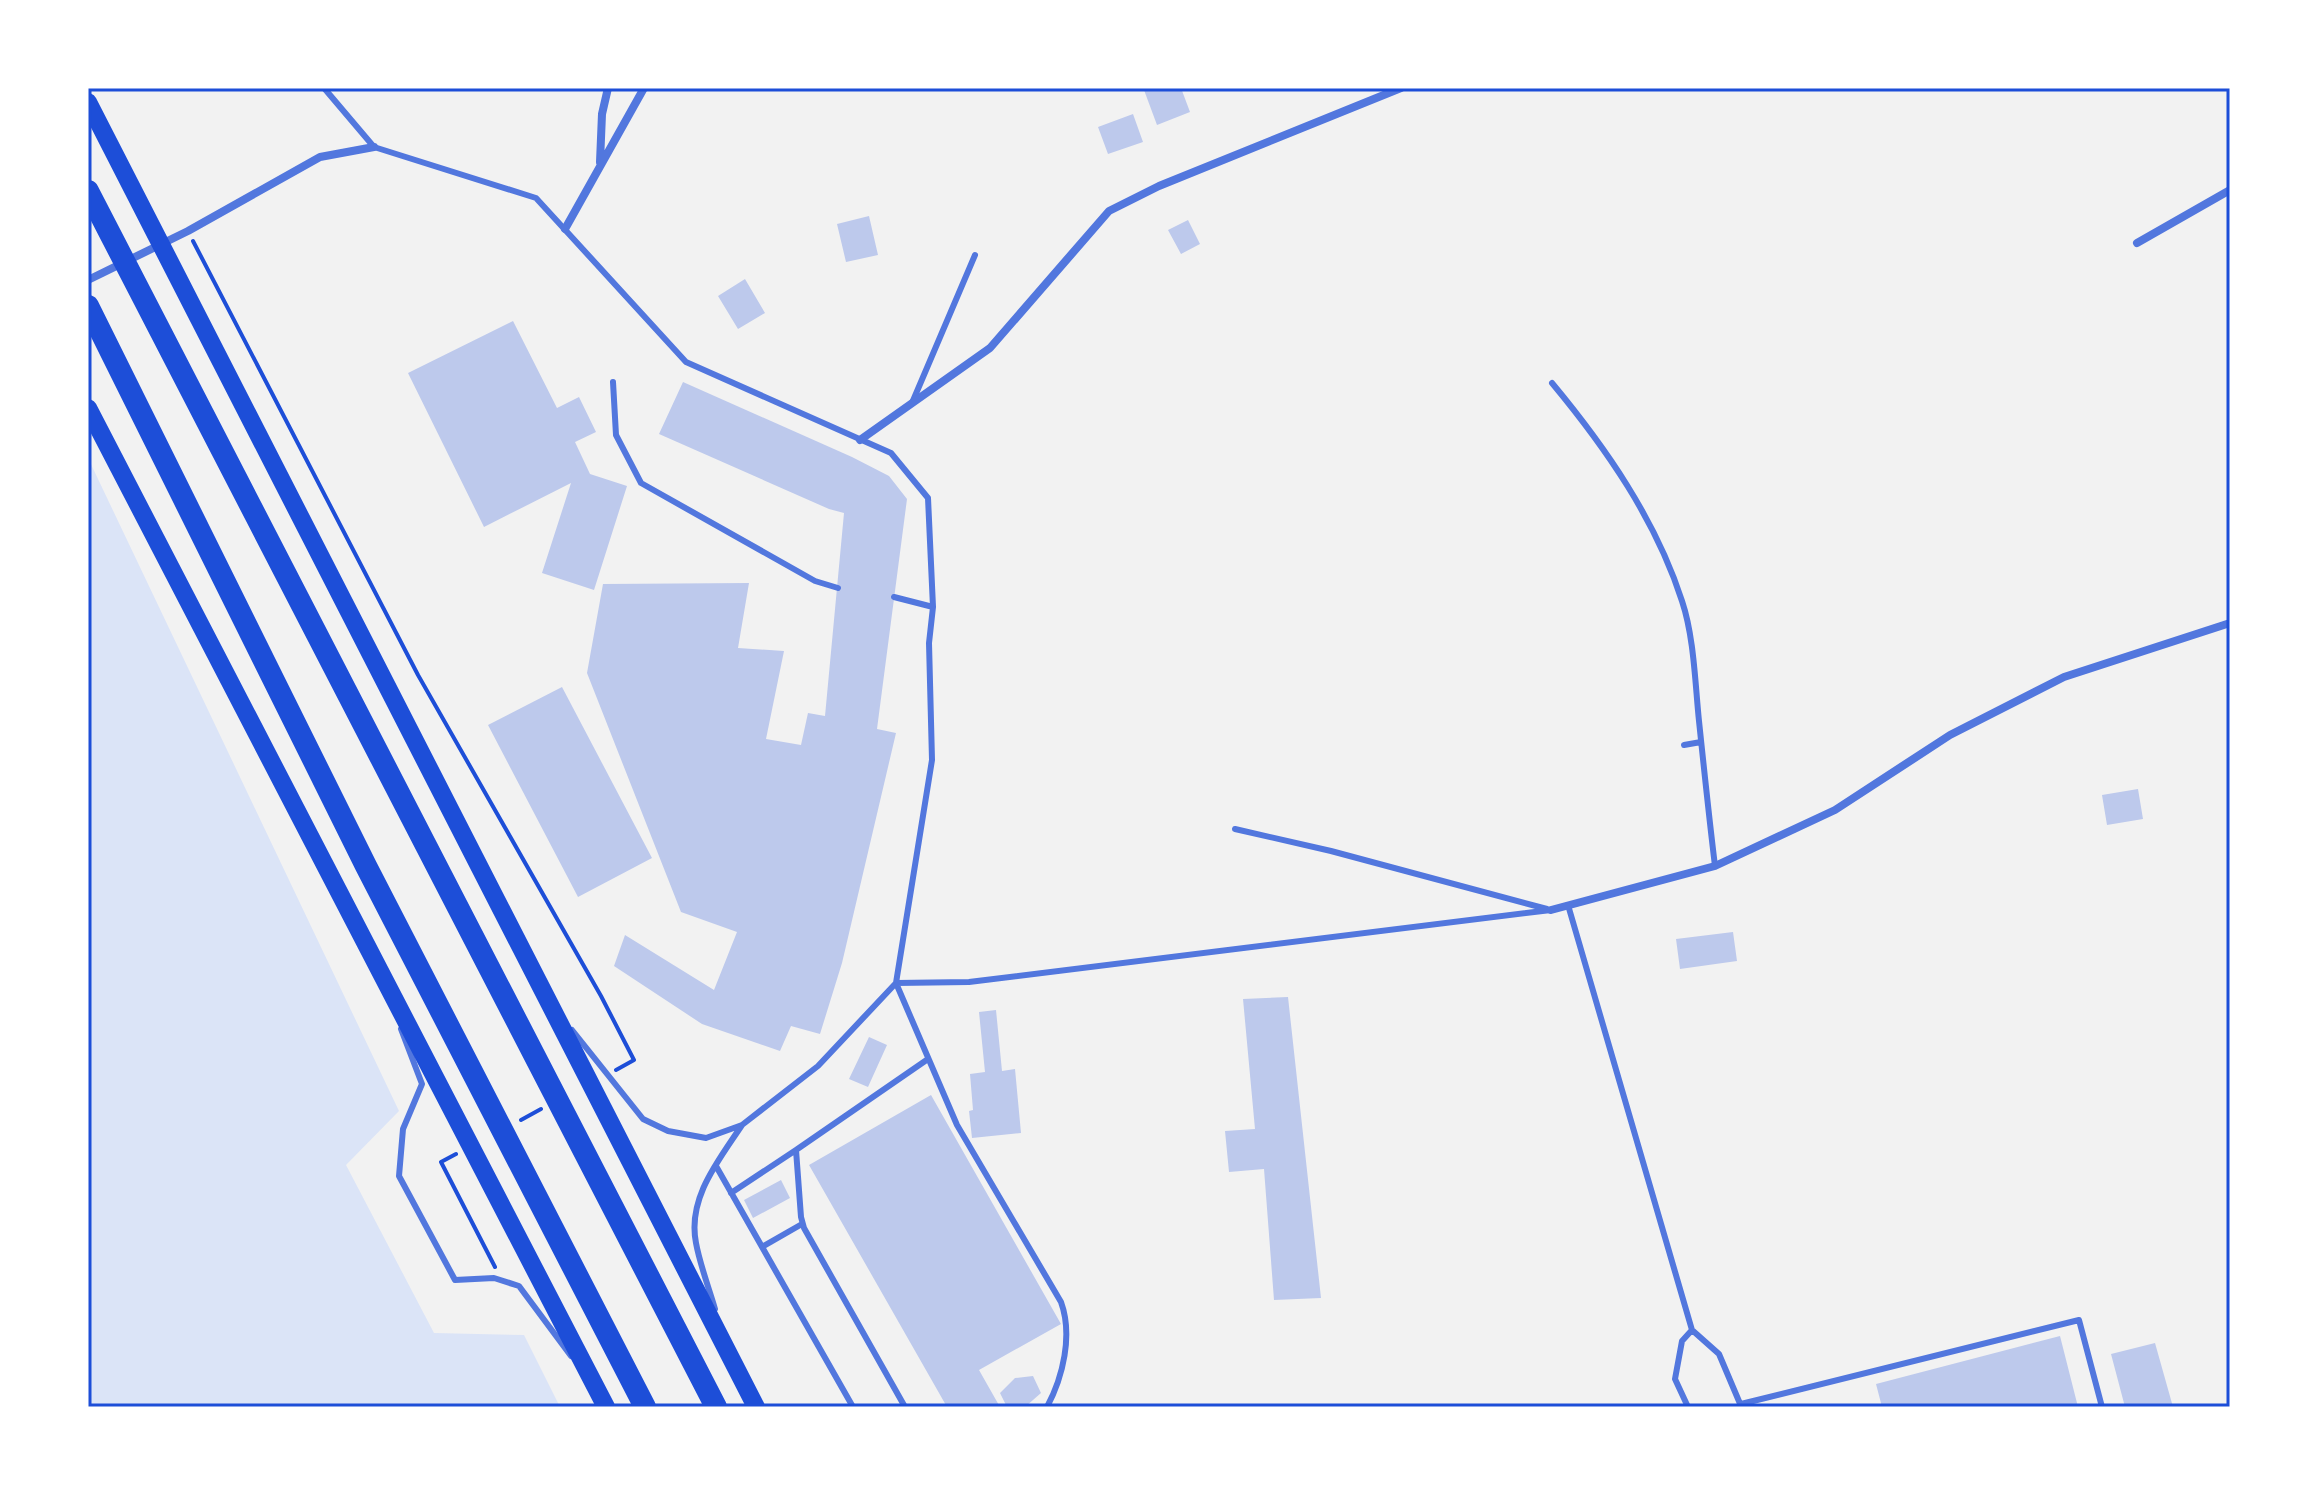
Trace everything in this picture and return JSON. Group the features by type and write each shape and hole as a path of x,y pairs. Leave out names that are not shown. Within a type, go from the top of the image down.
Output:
{"highway":[{"path":"90,195 716,1407"},
{"path":"88,306 358,852 645,1407"}],"main road":[{"path":"88,102 756,1407"},
{"path":"88,408 603,1402"}],"street":[{"path":"600,167 602,114 608,88"},
{"path":"565,229 644,88"},
{"path":"860,440 990,348 1109,211 1159,186 1401,88"},
{"path":"88,280 188,231 320,157 374,147"},
{"path":"2137,243 2230,190"},
{"path":"1551,910 1715,866 1835,810 1950,735 2064,677 2230,623"}],"lane":[{"path":"324,88 374,147 536,198 686,362 891,453 928,498 933,607 929,643 932,760 896,983 961,1133 1061,1302 1067,1327 1066,1343 1056,1386 1047,1407"},
{"path":"911,405 975,255"},
{"path":"613,382 616,435 641,483 815,581 838,588"},
{"path":"1552,383 1592,431 1654,533 1683,602 1693,662 1715,866"},
{"path":"894,597 933,607"},
{"path":"1684,745 1701,742"},
{"path":"1235,829 1331,851 1551,910"},
{"path":"1568,905 1692,1330 1719,1354 1741,1406 2079,1320 2102,1407"},
{"path":"543,994 643,1119 668,1131 706,1138 742,1125 818,1066 896,983 969,982 1551,910"},
{"path":"376,962 422,1084 403,1129 399,1176 455,1280 494,1278 519,1286 603,1402"},
{"path":"731,1193 928,1059"},
{"path":"727,1351 695,1241 695,1217 703,1186 742,1125"},
{"path":"796,1150 802,1224 905,1407"},
{"path":"716,1166 853,1407"},
{"path":"762,1247 802,1224"},
{"path":"1688,1407 1675,1379 1682,1341 1692,1330"}],"path":[{"path":"188,231 418,675 601,996 634,1060"},
{"path":"441,1162 501,1280"}],"shaded area":[{"path":"88,458 399,1111 346,1165 434,1333 524,1335 560,1407 88,1407"}],"building":[{"path":"1181,88 1190,112 1157,125 1144,90"},
{"path":"1133,114 1143,142 1108,154 1098,127"},
{"path":"869,216 878,255 846,262 837,224"},
{"path":"1188,220 1200,244 1181,254 1168,230"},
{"path":"745,279 765,313 738,329 718,296"},
{"path":"513,321 557,408 579,397 596,432 575,442 590,474 627,486 594,590 542,573 571,483 484,527 408,373"},
{"path":"683,382 889,476 907,499 877,729 896,733 842,963 820,1034 791,1026 780,1051 702,1024 614,966 625,935 714,990 737,932 681,912 587,673 603,584 749,583 738,648 784,651 766,739 801,745 808,713 825,716 844,513 659,434"},
{"path":"562,687 652,858 578,897 488,725"},
{"path":"2138,789 2143,819 2107,825 2102,795"},
{"path":"1733,932 1737,961 1680,969 1676,939"},
{"path":"1288,997 1321,1298 1274,1300 1264,1169 1229,1172 1225,1131 1255,1129 1243,999"},
{"path":"996,1010 1002,1071 1015,1069 1021,1133 972,1138 970,1074 985,1072 979,1012"},
{"path":"869,1037 887,1045 868,1087 849,1079"},
{"path":"931,1095 1061,1324 979,1370 1000,1407 947,1407 809,1165"},
{"path":"781,1180 790,1198 753,1218 744,1200"},
{"path":"2060,1336 2078,1407 1882,1407 1876,1384"},
{"path":"2155,1343 2173,1407 2125,1407 2111,1354"},
{"path":"1033,1376 1041,1393 1025,1407 1007,1407 1000,1393 1015,1378"}]}
